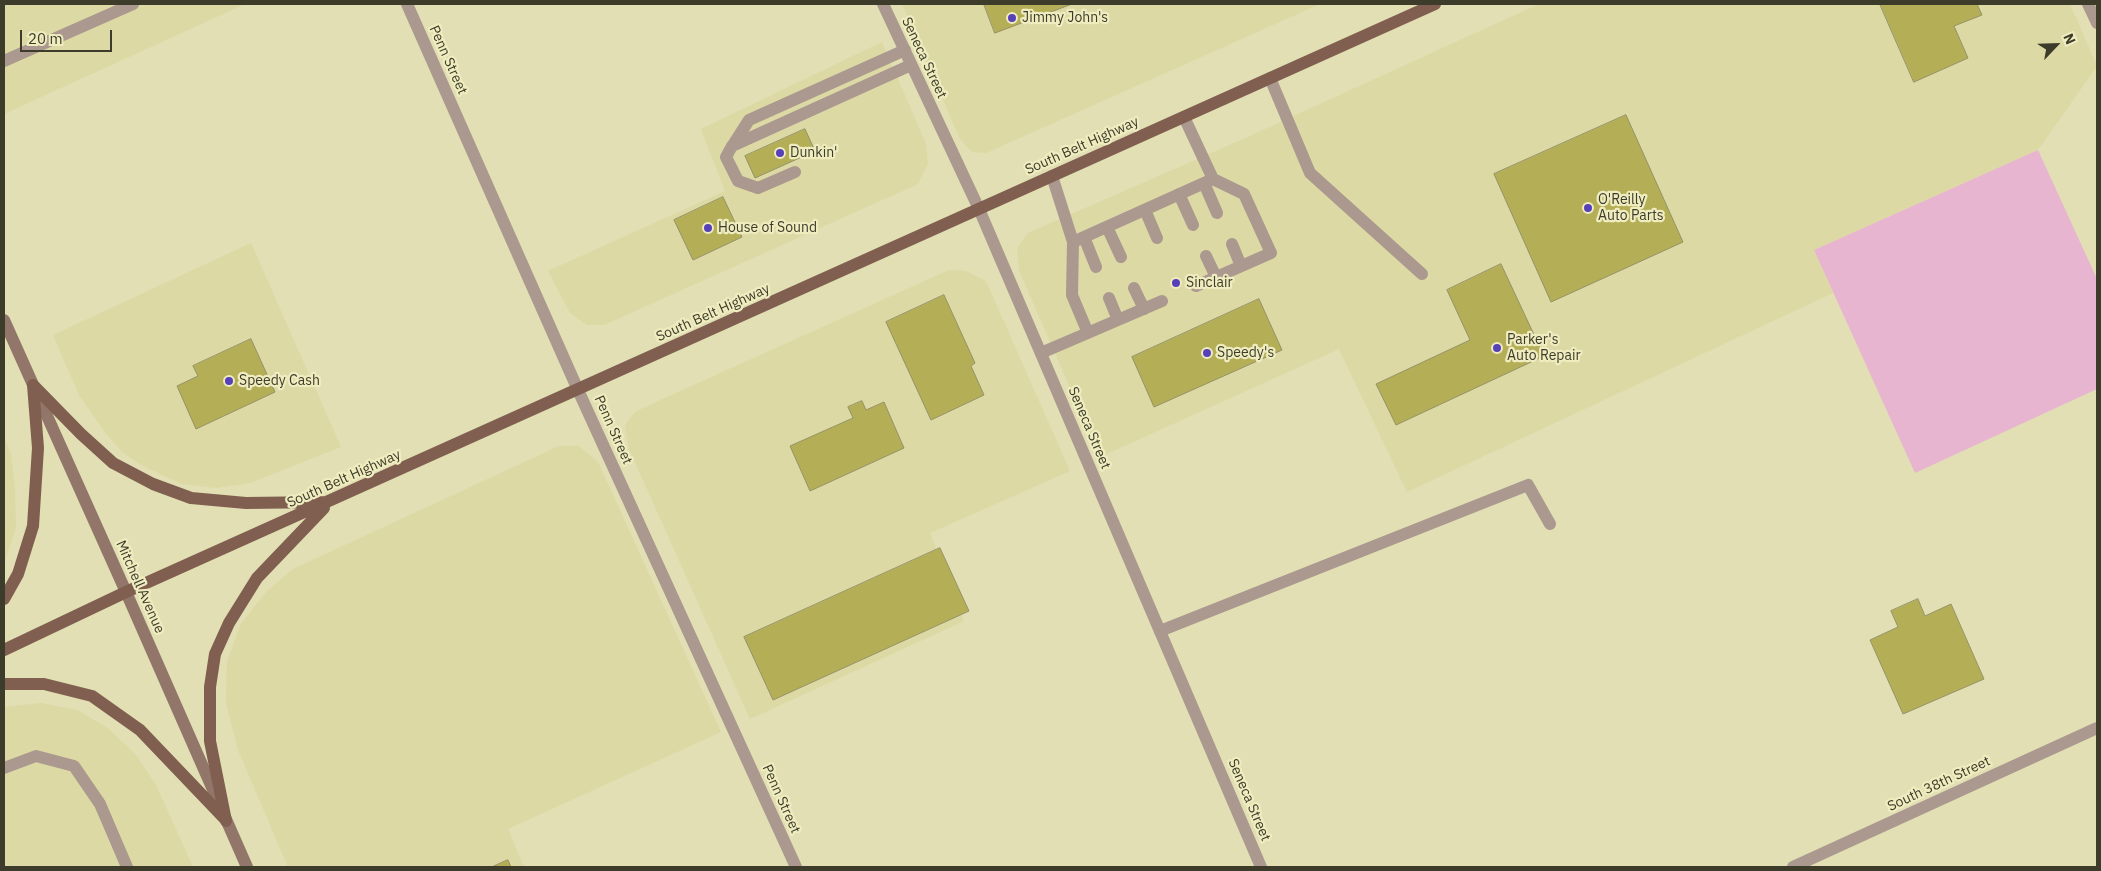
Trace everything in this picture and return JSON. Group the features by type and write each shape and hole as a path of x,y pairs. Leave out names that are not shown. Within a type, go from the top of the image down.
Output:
{"main road":[{"name":"South Belt Highway","path":"4,650 126,592 330,502 1270,78 1411,9 1435,4"},
{"path":"33,385 81,434 113,463 152,484 192,498 246,503 330,502"},
{"path":"4,599 18,574 33,526 38,448 33,385"},
{"path":"226,821 210,741 210,687 215,654 228,623 257,578 330,502"},
{"path":"4,684 44,684 92,696 140,730 226,821"}],"street":[{"path":"4,61 133,4"},
{"name":"Penn Street","path":"407,4 578,390 796,867"},
{"name":"Seneca Street","path":"883,4 979,209 1261,867"},
{"path":"2088,4 2097,23"},
{"path":"795,172 758,188 738,181 726,157 749,120 904,50"},
{"path":"732,146 911,65"},
{"path":"1270,78 1310,173 1422,274"},
{"path":"1184,117 1208,181 1217,213"},
{"path":"1052,176 1078,240 1096,267"},
{"path":"1078,240 1208,181 1244,194 1271,253 1196,286"},
{"path":"1180,194 1193,225"},
{"path":"1145,210 1157,238"},
{"path":"1107,227 1121,257"},
{"path":"1078,240 1072,295 1088,333"},
{"path":"1232,244 1242,266"},
{"path":"1206,256 1216,277"},
{"path":"1134,288 1144,308"},
{"path":"1109,298 1118,320"},
{"path":"1041,354 1162,301"},
{"name":"Mitchell Avenue","path":"4,320 247,867"},
{"path":"1160,631 1528,485 1550,524"},
{"name":"South 38th Street","path":"1793,867 2097,728"},
{"path":"4,768 36,756 74,766 100,804 127,867"}],"shaded area":[{"path":"4,4 245,4 4,114"},
{"path":"902,4 1320,4 986,153 972,152 960,139"},
{"path":"1539,4 2070,4 2097,66 2038,150 1814,250 1833,293 1407,492 1339,349 1100,457 1019,270 1017,248 1028,233 1241,140"},
{"path":"882,42 926,144 928,164 918,184 604,325 587,325 570,313 548,271 725,191 701,129"},
{"path":"2038,150 2097,279 2097,389 1915,473 1814,250"},
{"path":"251,243 341,447 250,483 216,488 182,484 145,467 123,453 104,431 79,395 53,335"},
{"path":"949,270 966,271 986,281 1070,471 930,533 964,621 750,719 629,449 625,425 635,412"},
{"path":"4,438 11,454 15,489 16,528 4,563"},
{"path":"559,446 579,446 598,462 721,732 508,829 524,867 288,867 238,750 226,703 227,662 241,624 266,592 293,569"},
{"path":"41,703 77,710 108,728 136,755 156,785 193,867 4,867 4,707"}],"building":[{"name":"Jimmy John's","path":"984,4 1072,4 995,33"},
{"path":"1880,4 1977,4 1982,15 1954,26 1968,58 1914,82"},
{"name":"O'Reilly Auto Parts","path":"1626,115 1683,242 1551,302 1494,174"},
{"name":"Dunkin'","path":"805,129 815,151 755,178 745,156"},
{"name":"House of Sound","path":"723,197 742,237 693,260 674,220"},
{"name":"Parker's Auto Repair","path":"1501,264 1544,356 1396,425 1376,384 1470,340 1447,290"},
{"path":"944,295 975,363 971,366 984,395 931,420 886,322"},
{"name":"Speedy's","path":"1259,299 1282,350 1154,407 1132,357"},
{"name":"Speedy Cash","path":"251,339 275,392 196,429 177,386 198,376 193,366"},
{"path":"862,401 866,410 884,402 904,448 810,491 790,446 853,418 848,407"},
{"path":"940,548 969,611 773,700 744,637"},
{"path":"1918,599 1925,616 1951,604 1984,679 1903,714 1870,640 1898,627 1891,611"},
{"path":"508,860 511,867 492,867"}],"place":[{"name":"Jimmy John's","path":"1012,18"},
{"name":"Dunkin'","path":"780,153"},
{"name":"O'Reilly Auto Parts","path":"1588,208"},
{"name":"House of Sound","path":"708,228"},
{"name":"Sinclair","path":"1176,283"},
{"name":"Parker's Auto Repair","path":"1497,348"},
{"name":"Speedy's","path":"1207,353"},
{"name":"Speedy Cash","path":"229,381"}]}
